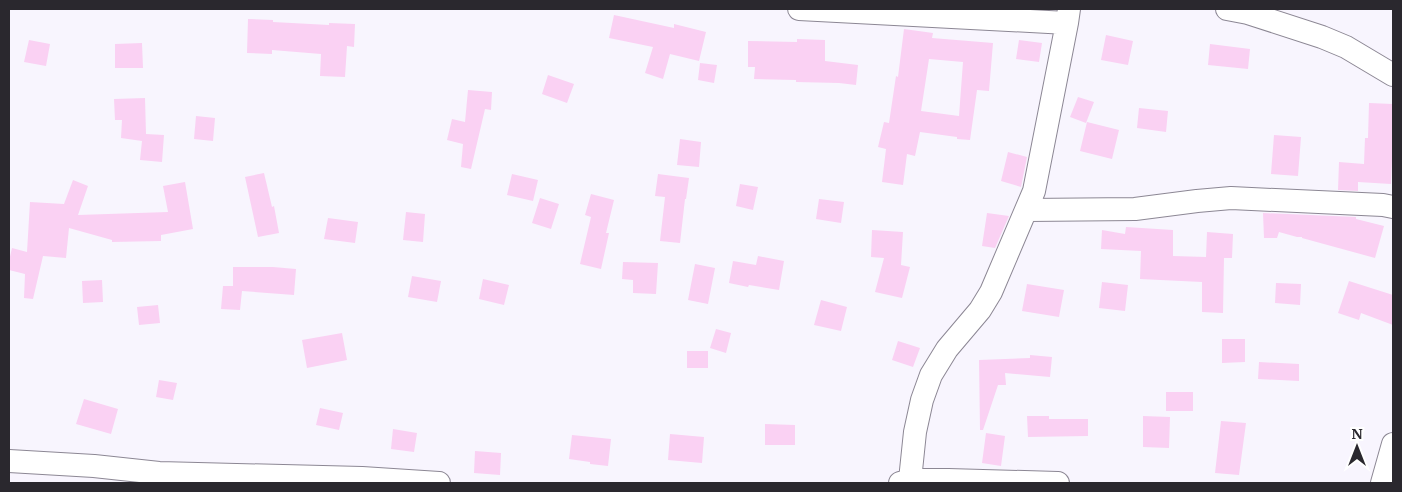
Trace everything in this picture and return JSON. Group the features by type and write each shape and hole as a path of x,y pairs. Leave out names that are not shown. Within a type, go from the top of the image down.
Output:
{"street":[{"path":"799,9 1068,16 1034,191 991,292 980,310 947,349 931,375 920,408 905,482 948,480 1058,483"},
{"path":"1227,9 1248,13 1322,36 1346,47 1393,75"},
{"path":"1027,210 1135,209 1197,200 1231,198 1393,207"},
{"path":"1382,483 1393,444"},
{"path":"9,461 94,466 159,473 362,478 439,483"}],"building":[{"path":"614,15 674,28 674,24 706,32 699,61 670,54 663,79 645,73 653,47 609,38"},
{"path":"248,19 329,25 329,23 355,24 354,47 347,46 345,77 320,76 321,54 272,50 272,54 247,53"},
{"path":"904,29 933,33 932,38 993,43 989,91 977,90 970,140 920,132 915,156 907,154 903,185 882,182 886,149 878,147 884,122 889,123 896,76 898,77","holes":["929,59 963,62 959,116 921,111"]},
{"path":"1106,35 1133,41 1128,65 1101,60"},
{"path":"797,39 825,40 825,61 858,65 856,85 754,79 755,67 748,67 748,41 797,42"},
{"path":"29,40 50,44 46,66 24,62"},
{"path":"1019,40 1042,43 1039,62 1016,59"},
{"path":"142,43 143,68 115,68 115,44"},
{"path":"1210,44 1250,49 1248,69 1208,65"},
{"path":"700,63 717,65 714,83 698,80"},
{"path":"548,75 574,84 567,103 542,94"},
{"path":"468,90 492,92 491,110 485,109 471,169 461,167 463,144 447,140 452,119 465,122"},
{"path":"1078,97 1094,102 1086,123 1070,117"},
{"path":"145,98 146,134 164,135 162,162 140,160 142,141 121,138 122,120 115,120 114,99"},
{"path":"1369,103 1393,104 1391,184 1358,182 1358,191 1338,190 1339,162 1364,164 1365,138 1368,138"},
{"path":"1139,108 1168,111 1166,132 1137,128"},
{"path":"196,116 215,118 213,141 194,139"},
{"path":"1087,122 1119,130 1112,159 1080,151"},
{"path":"1274,135 1301,137 1298,176 1271,174"},
{"path":"680,139 701,142 699,167 677,165"},
{"path":"1008,152 1027,157 1021,187 1001,181"},
{"path":"264,173 272,207 274,206 279,233 258,237 245,177"},
{"path":"512,174 538,180 533,201 507,195"},
{"path":"658,174 689,178 680,243 660,241 665,197 655,196"},
{"path":"73,180 88,186 78,215 168,212 163,186 185,182 193,229 161,235 161,241 112,242 112,240 69,228 66,258 43,256 33,299 24,298 25,274 9,270 9,261 12,248 27,252 30,202 64,204"},
{"path":"740,184 758,187 753,210 736,206"},
{"path":"591,194 614,200 606,233 609,233 601,269 580,264 591,217 585,215"},
{"path":"540,198 559,204 551,229 532,223"},
{"path":"819,199 844,202 841,223 816,219"},
{"path":"406,212 425,214 423,242 403,240"},
{"path":"987,213 1009,216 995,248 982,246"},
{"path":"1263,213 1356,217 1356,219 1384,226 1375,258 1279,232 1277,238 1264,238"},
{"path":"328,218 358,222 355,243 324,239"},
{"path":"1126,227 1173,230 1173,256 1206,257 1207,232 1233,234 1232,258 1224,258 1223,313 1202,312 1202,282 1140,279 1141,251 1101,249 1102,230 1125,234"},
{"path":"872,230 903,232 901,265 910,267 902,298 875,292 884,258 871,257"},
{"path":"758,256 784,261 779,290 729,283 733,261 756,265"},
{"path":"623,262 658,263 656,294 633,293 633,280 622,279"},
{"path":"695,264 715,268 708,304 688,300"},
{"path":"233,267 296,269 294,295 242,291 240,310 221,309 223,286 233,286"},
{"path":"412,276 441,281 437,302 408,297"},
{"path":"483,279 509,285 504,305 479,299"},
{"path":"102,280 103,302 83,303 82,281"},
{"path":"1349,281 1393,295 1393,325 1361,313 1359,320 1338,313"},
{"path":"1102,282 1128,285 1125,311 1099,308"},
{"path":"1276,283 1301,284 1300,305 1275,303"},
{"path":"1027,284 1064,290 1059,317 1022,311"},
{"path":"821,300 847,307 841,331 814,325"},
{"path":"158,305 160,323 139,325 137,307"},
{"path":"716,329 731,333 726,353 710,348"},
{"path":"342,333 347,360 307,368 302,340"},
{"path":"1222,339 1245,339 1245,362 1222,363"},
{"path":"898,341 920,348 913,367 892,360"},
{"path":"687,351 708,351 708,368 687,368"},
{"path":"1030,355 1052,357 1050,377 1005,373 1006,385 998,385 983,430 980,430 979,360 1030,358"},
{"path":"1259,362 1299,364 1299,381 1258,379"},
{"path":"159,380 177,383 173,400 156,397"},
{"path":"1166,392 1193,392 1193,411 1166,411"},
{"path":"84,399 118,409 111,434 76,424"},
{"path":"320,408 343,413 339,430 316,425"},
{"path":"1027,416 1049,416 1049,419 1088,419 1088,436 1028,437"},
{"path":"1143,416 1170,417 1169,448 1143,447"},
{"path":"1221,421 1246,423 1239,475 1215,473"},
{"path":"765,424 795,425 795,445 765,445"},
{"path":"393,429 417,433 414,452 391,449"},
{"path":"986,433 1005,436 1001,466 982,463"},
{"path":"670,434 704,437 702,463 668,460"},
{"path":"572,435 611,439 608,466 569,459"},
{"path":"475,451 501,453 500,475 474,473"}]}
